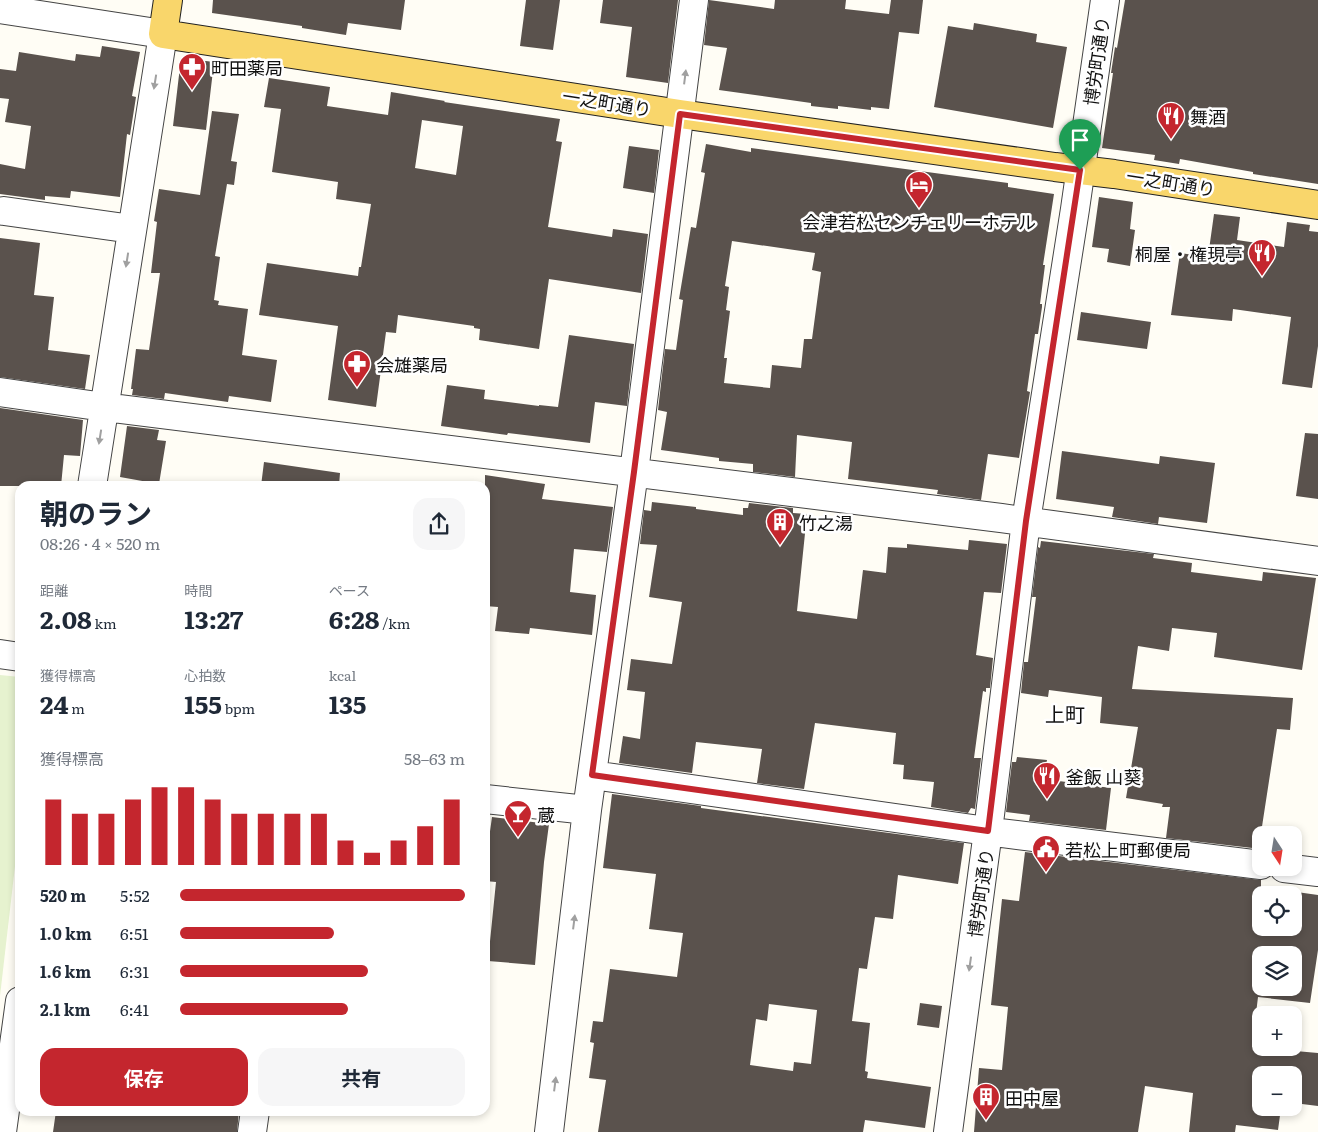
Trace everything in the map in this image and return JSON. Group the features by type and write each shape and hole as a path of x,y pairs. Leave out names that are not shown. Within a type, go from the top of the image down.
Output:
{"main road":[{"path":"163,34 168,0"},
{"name":"一之町通り","path":"163,34 680,114 1114,174 1318,205"}],"street":[{"path":"549,1132 587,810 634,472 694,0"},
{"name":"博労町通り","path":"948,1132 988,831 1026,521 1105,0"},
{"path":"0,9 163,34 93,481"},
{"path":"4,211 132,229"},
{"path":"0,392 104,407 1026,521 1318,561"},
{"path":"0,654 15,656"},
{"path":"592,775 988,831 1252,864"},
{"path":"490,800 587,810"},
{"path":"1302,870 1318,872"},
{"path":"2,1132 15,1037"},
{"path":"252,1132 254,1116"}],"green space":[{"path":"0,675 15,676 15,866 0,996"}],"building":[{"path":"213,0 405,0 401,30 348,23 346,35 302,28 302,26 212,13"},
{"path":"526,0 560,0 553,50 520,46"},
{"path":"603,0 678,0 668,83 626,77 632,27 600,23"},
{"path":"709,0 774,9 775,0 846,0 845,9 889,14 891,0 923,0 919,34 899,32 889,109 871,107 871,110 838,106 838,109 811,106 811,103 719,90 727,48 704,45"},
{"path":"1125,0 1318,0 1318,184 1253,174 1253,172 1180,159 1179,164 1154,160 1155,155 1102,148 1115,47 1117,48"},
{"path":"974,23 1037,34 1036,42 1067,47 1053,128 934,107 948,26 973,30"},
{"path":"102,46 140,52 132,96 136,97 130,135 127,134 120,197 71,191 70,198 45,196 45,200 0,194 0,164 25,169 31,126 5,122 9,99 0,98 0,69 16,71 19,52 75,61 76,54 100,57"},
{"path":"181,58 214,62 206,130 173,126"},
{"path":"269,78 330,87 327,106 388,115 391,92 444,102 560,119 556,141 562,142 548,227 612,237 613,229 648,234 641,293 549,279 539,349 479,340 480,329 474,328 474,326 398,315 396,333 386,332 376,407 328,400 338,326 259,315 267,263 358,276 371,204 336,199 338,182 272,172 281,109 264,107","holes":["422,120 463,126 456,175 415,168"]},
{"path":"212,111 239,114 231,161 237,162 234,185 227,184 215,256 220,257 214,300 219,301 218,305 248,309 242,355 277,360 271,402 229,396 228,402 165,393 164,399 132,395 133,389 131,389 136,349 149,350 160,273 151,273 157,222 154,221 159,189 200,195"},
{"path":"706,144 751,152 751,148 1008,183 1008,187 1054,194 1043,265 1045,265 1040,304 1042,304 1042,307 1038,334 1035,334 1027,391 1030,392 1019,458 988,454 981,500 937,494 938,490 848,479 852,442 797,435 795,477 753,472 753,464 719,461 719,458 661,450 667,412 658,410 665,349 676,350 683,300 679,299 691,227 696,228 705,173 701,172","holes":["732,241 815,253 812,270 821,272 812,339 804,339 801,368 772,365 770,388 724,383 727,358 724,358 730,311 726,310 729,287 725,286"]},
{"path":"629,146 659,150 654,193 623,188"},
{"path":"1099,197 1133,202 1130,229 1135,230 1130,266 1107,262 1109,249 1092,247"},
{"path":"1214,214 1240,217 1237,240 1284,247 1287,222 1310,225 1309,231 1318,232 1318,346 1312,388 1282,384 1291,317 1233,309 1232,321 1171,315 1180,253 1208,257"},
{"path":"0,238 40,243 34,295 54,297 48,350 90,355 85,389 0,377"},
{"path":"1081,312 1151,322 1147,349 1077,340"},
{"path":"569,335 634,344 627,406 595,402 590,443 441,426 447,385 485,390 484,399 558,407"},
{"path":"0,408 83,420 80,456 64,455 61,481 15,481 15,486 0,486"},
{"path":"127,426 159,430 157,440 166,441 159,481 142,481 120,477"},
{"path":"1305,433 1318,434 1318,499 1296,496"},
{"path":"1062,451 1159,464 1160,456 1215,463 1207,523 1159,517 1158,524 1112,517 1114,507 1056,499"},
{"path":"264,462 340,473 339,481 262,481"},
{"path":"485,475 545,484 542,499 613,507 607,552 574,549 570,592 596,595 592,635 530,628 529,634 495,631 498,607 490,606 490,481 485,481"},
{"path":"652,502 743,515 743,508 748,508 749,503 793,508 793,513 807,514 797,611 857,619 863,570 886,573 888,547 907,548 907,544 968,550 969,540 1007,544 1001,593 984,592 976,655 993,658 990,688 986,688 986,692 983,691 974,758 981,758 975,809 971,808 968,813 931,807 934,782 903,779 904,765 893,764 896,733 815,723 804,789 757,783 762,749 696,742 692,773 619,763 623,736 640,739 645,692 627,690 631,659 672,664 682,602 649,597 657,545 640,544 644,510 651,511"},
{"path":"1041,541 1154,554 1153,558 1192,563 1191,572 1262,581 1263,572 1316,578 1302,670 1214,657 1217,633 1172,628 1169,651 1138,646 1132,689 1293,698 1290,730 1277,729 1262,826 1252,826 1252,848 1166,838 1170,807 1162,807 1163,804 1126,798 1138,727 1100,723 1102,697 1049,690 1048,697 1021,693 1024,662 1028,662 1036,597 1032,597 1038,547 1040,548"},
{"path":"1017,757 1047,760 1044,779 1111,788 1106,830 1029,821 1030,815 1006,812 1012,762 1016,762"},
{"path":"612,794 701,806 701,808 964,843 958,884 898,875 893,919 875,917 867,969 859,968 852,1021 870,1023 865,1071 868,1072 867,1078 931,1087 925,1128 865,1120 863,1132 598,1132 606,1080 589,1078 594,1043 590,1042 593,1021 603,1022 610,969 677,977 683,933 649,929 656,874 603,868","holes":["769,1004 817,1010 811,1064 794,1062 793,1071 750,1065 756,1019 767,1021"]},
{"path":"492,817 549,824 535,965 490,961 490,941 496,882 490,881 490,831"},
{"path":"1025,852 1261,880 1261,886 1252,886 1252,936 1302,936 1302,893 1318,895 1318,950 1310,1003 1258,997 1257,1006 1252,1006 1252,1056 1302,1056 1302,1052 1318,1053 1318,1106 1302,1104 1302,1066 1252,1066 1252,1116 1280,1116 1278,1130 1236,1125 1235,1132 1189,1132 1193,1093 1145,1086 1138,1132 974,1132 979,1068 1002,1070 1008,1007 991,1005 1002,899 1019,901"},
{"path":"920,1003 942,1006 939,1028 917,1025"},
{"path":"55,1116 239,1116 237,1132 53,1132"}],"place":[{"name":"町田薬局","path":"192,91"},
{"name":"舞酒","path":"1171,140"},
{"name":"会津若松センチェリーホテル","path":"919,209"},
{"name":"桐屋・権現亭","path":"1262,277"},
{"name":"会雄薬局","path":"357,388"},
{"name":"竹之湯","path":"780,546"},
{"name":"釜飯 山葵","path":"1047,800"},
{"name":"蔵","path":"518,838"},
{"name":"若松上町郵便局","path":"1046,873"},
{"name":"田中屋","path":"986,1121"}],"district":[{"name":"上町","path":"1065,713"}],"route":[{"path":"680,114 1080,170 1026,521 988,831 592,775 634,472 680,114"}]}
